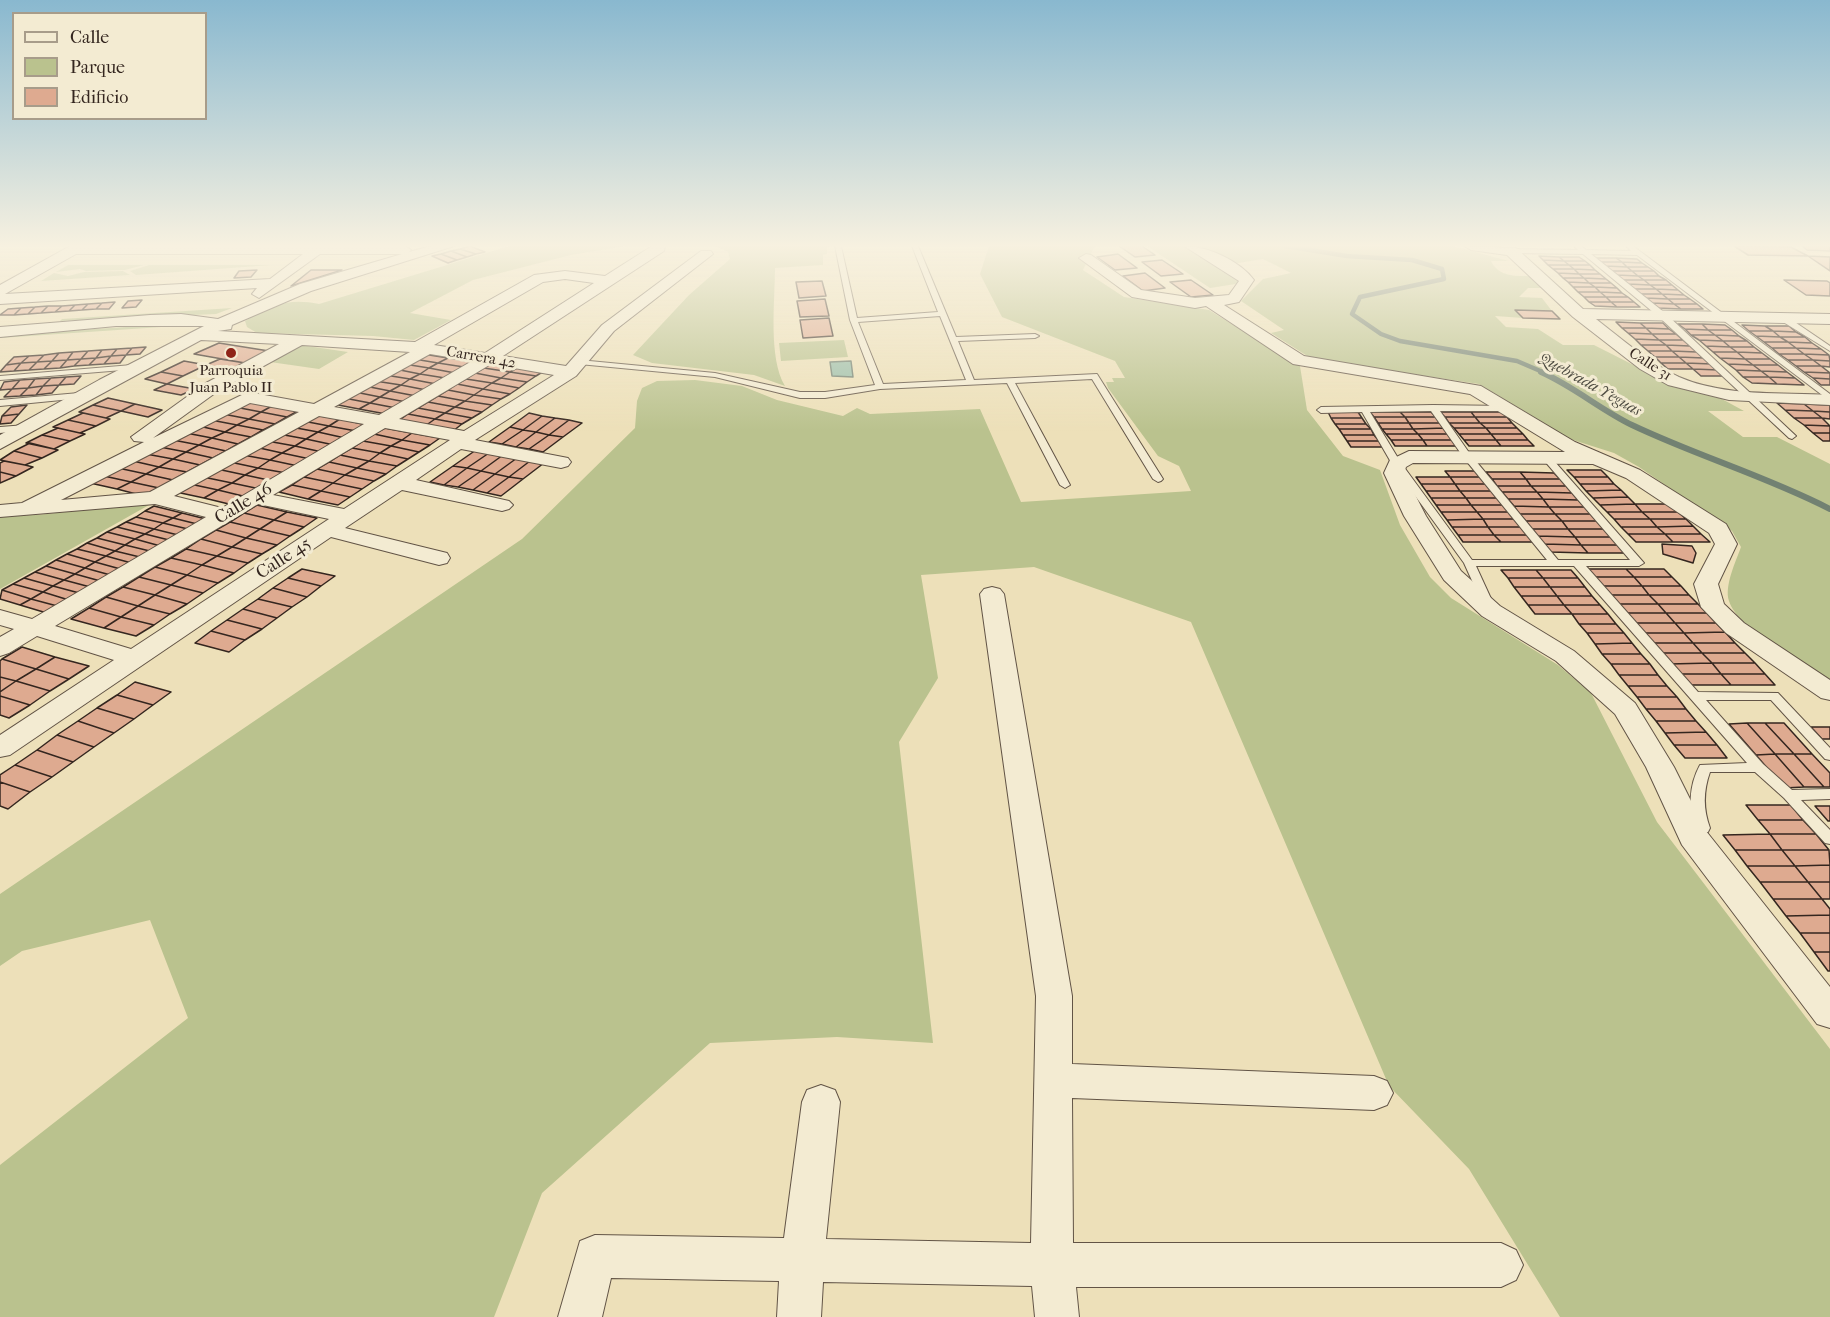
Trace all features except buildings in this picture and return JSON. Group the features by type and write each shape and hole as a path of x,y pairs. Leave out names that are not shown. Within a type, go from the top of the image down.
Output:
{"street":[{"path":"0,343 165,332 227,321 242,307"},
{"path":"0,443 79,396 132,368 201,336 227,321 261,307"},
{"path":"155,498 315,410 490,307"},
{"name":"Calle 46","path":"0,648 383,422 567,307"},
{"name":"Calle 45","path":"0,748 574,367 608,328 635,307"},
{"path":"1217,307 1299,360 1475,390 1568,446 1601,458 1634,474 1718,529 1726,544 1706,584 1713,607 1734,628 1830,692"},
{"name":"Calle 31","path":"1573,307 1646,365 1674,381 1711,392 1751,398 1830,399"},
{"path":"1579,314 1830,319"},
{"path":"0,332 114,322 227,321 248,340"},
{"name":"Carrera 42","path":"201,336 423,348 487,359 574,367"},
{"path":"11,510 131,444 212,387 296,342"},
{"path":"11,510 248,397 383,422 561,462"},
{"path":"1503,408 1545,456"},
{"path":"1601,458 1409,457 1398,464 1394,473 1415,516 1452,575 1491,611 1565,656 1625,709 1660,766 1693,837 1718,866 1830,1013"},
{"path":"400,483 502,505"},
{"path":"255,497 349,517"},
{"path":"11,510 155,498 226,515"},
{"path":"328,530 439,558"},
{"path":"992,594 1054,996 1052,1265 1057,1317"},
{"path":"0,617 37,626 135,658"},
{"path":"1053,1080 1374,1093"},
{"path":"799,1317 802,1262 821,1102"},
{"path":"580,1317 595,1256 802,1262 1052,1265 1501,1265"}],"lane":[{"path":"851,307 880,387"},
{"path":"939,307 971,383"},
{"path":"1653,307 1792,436"},
{"path":"1712,307 1830,399"},
{"path":"854,320 942,314"},
{"path":"1783,318 1830,350"},
{"path":"952,339 1035,336"},
{"path":"574,367 715,375 800,395 856,393 880,387 1094,376 1158,479"},
{"path":"0,378 132,368"},
{"path":"1010,381 1065,485"},
{"path":"0,403 79,396"},
{"path":"1433,408 1467,456 1554,562"},
{"path":"1321,410 1503,408"},
{"path":"1364,409 1398,464 1469,563 1491,611"},
{"path":"0,430 26,428"},
{"path":"1469,563 1639,563 1545,456"},
{"path":"1577,563 1758,767 1789,795 1830,839"},
{"path":"1695,696 1774,696 1830,756"},
{"path":"1718,866 1697,813 1696,788 1705,768 1758,767"},
{"path":"1789,795 1830,794"}],"green space":[{"path":"271,307 421,307 410,313 451,320 414,340 373,336 257,333 247,327 245,321"},
{"path":"677,307 774,307 776,360 785,386 754,375 652,363 633,355"},
{"path":"997,307 1192,307 1209,310 1300,366 1307,410 1343,456 1380,470 1400,525 1430,577 1451,598 1558,665 1591,693 1657,822 1830,1049 1830,1317 1560,1317 1469,1169 1389,1086 1191,622 1034,567 921,575 938,678 899,742 933,1043 837,1037 710,1043 542,1193 494,1317 0,1317 0,1165 188,1018 150,920 22,951 0,966 0,894 522,539 635,428 637,401 642,388 657,381 695,380 742,386 777,400 843,416 857,408 870,414 980,409 1021,502 1191,491 1179,466 1158,456 1108,388 1106,382 1114,382 1112,378 1125,378 1115,361 1002,317"},
{"path":"1251,307 1549,307 1552,311 1516,310 1523,318 1495,316 1506,327 1538,329 1563,345 1594,345 1671,384 1722,399 1744,411 1708,411 1743,437 1777,437 1830,464 1830,682 1758,635 1735,612 1729,601 1728,588 1741,547 1732,531 1639,467 1614,453 1570,439 1479,384 1312,359 1271,333 1284,330"},
{"path":"232,308 216,314 60,321 62,319"},
{"path":"173,324 176,326 0,338 0,335"},
{"path":"844,340 848,357 781,361 779,343"},
{"path":"300,345 348,352 319,369 270,362"},
{"path":"149,505 0,589 0,516 37,515"}],"shaded area":[{"path":"851,361 853,377 832,376 830,362"}],"waterway":[{"name":"Quebrada Yeguas","path":"1355,307 1352,314 1381,334 1400,341 1517,361 1545,373"},
{"name":"Quebrada Yeguas","path":"1541,372 1632,425 1781,486 1830,509"}],"place":[{"name":"Parroquia Juan Pablo II","path":"231,353"}]}
